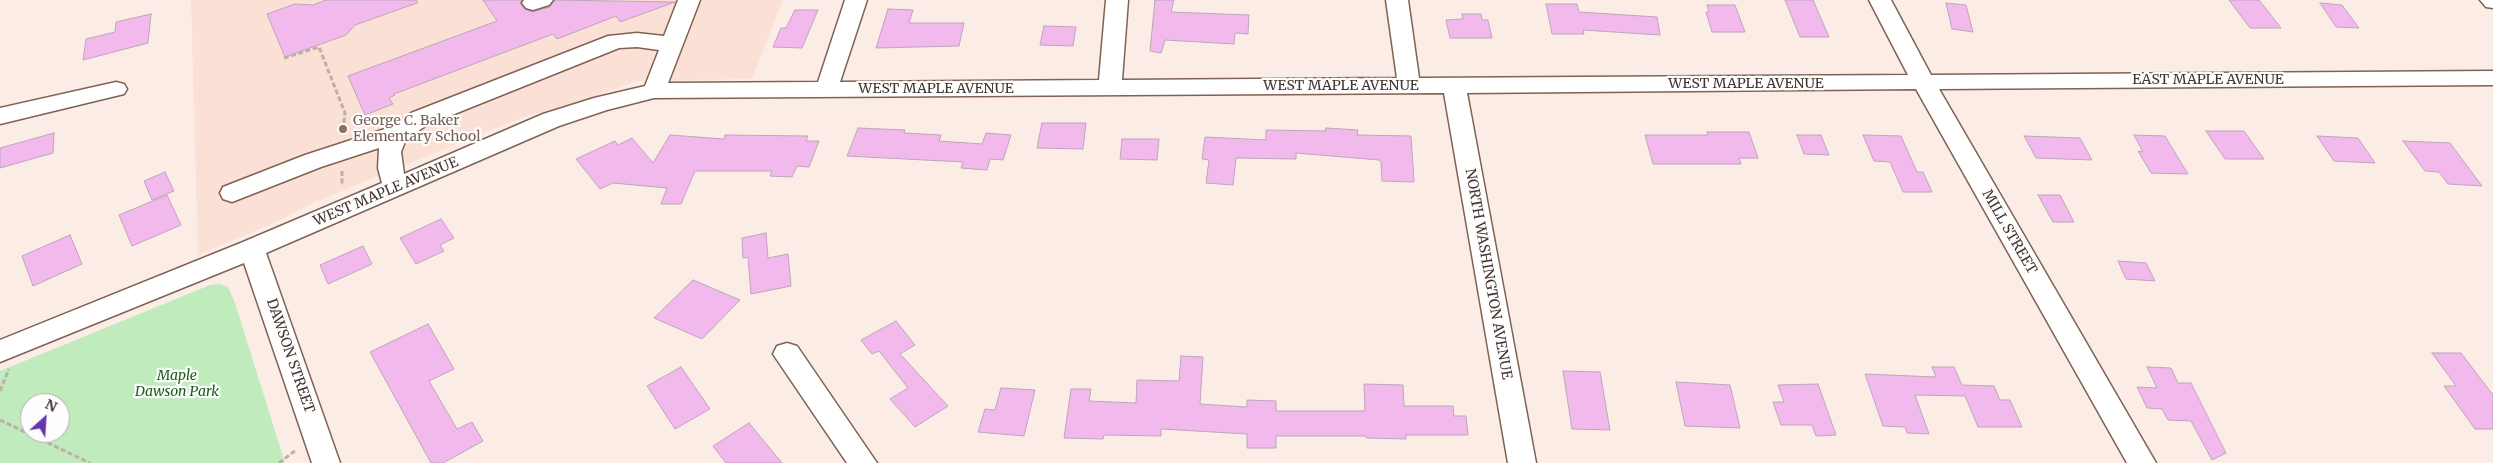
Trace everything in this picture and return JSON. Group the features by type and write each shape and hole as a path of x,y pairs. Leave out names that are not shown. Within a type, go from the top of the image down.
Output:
{"street":[{"path":"654,90 670,44 689,0"},
{"path":"827,89 856,0"},
{"path":"1110,88 1117,0"},
{"path":"1397,0 1409,86"},
{"name":"MILL STREET","path":"1880,0 1924,83 2142,463"},
{"path":"232,193 313,161 396,134 419,119 616,41 637,40 670,44"},
{"name":"EAST MAPLE AVENUE","path":"1924,83 2493,78"},
{"name":"WEST MAPLE AVENUE","path":"4,358 551,120 602,103 654,90 1924,83"},
{"name":"NORTH WASHINGTON AVENUE","path":"1454,86 1522,463"},
{"path":"0,116 116,88"},
{"path":"395,187 390,168 389,152 396,134"},
{"name":"DAWSON STREET","path":"252,249 326,463"},
{"path":"787,354 863,463"}],"path":[{"path":"284,58 319,47 346,112 343,134"},
{"path":"0,391 9,372 4,358"},
{"path":"0,420 90,463"},
{"path":"279,463 287,455"}],"shaded area":[{"name":"George C. Baker Elementary School","path":"191,0 783,0 752,79 637,81 560,109 529,115 315,202 274,223 198,255"}],"green space":[{"name":"Maple Dawson Park","path":"220,284 228,287 235,303 285,463 0,463 0,371 210,285"}],"building":[{"path":"326,0 417,0 417,3 355,25 346,35 285,57 267,14 295,4 313,5"},
{"name":"George C. Baker Elementary School","path":"483,0 522,0 520,3 525,9 532,12 550,7 555,0 675,2 620,22 616,16 557,39 553,34 394,94 389,98 393,104 365,115 348,76 497,21"},
{"path":"1155,0 1174,0 1171,12 1249,15 1248,34 1235,33 1234,44 1165,40 1161,53 1150,51"},
{"path":"1785,0 1813,0 1829,37 1800,37"},
{"path":"2229,0 2259,0 2281,28 2250,28"},
{"path":"1946,3 1966,5 1973,32 1952,29"},
{"path":"2320,3 2342,5 2359,28 2336,27"},
{"path":"1546,4 1577,4 1579,12 1657,17 1660,35 1583,30 1584,34 1552,34"},
{"path":"1707,5 1735,5 1745,32 1712,32 1706,12 1709,12"},
{"path":"888,9 913,10 909,23 964,23 959,46 876,48"},
{"path":"795,10 818,10 802,48 773,47 781,28 786,28"},
{"path":"151,14 148,43 83,60 86,39 115,32 116,22"},
{"path":"1462,14 1481,14 1482,20 1488,20 1492,38 1450,38 1446,20 1463,19"},
{"path":"1044,26 1076,27 1073,46 1040,45"},
{"path":"1042,123 1086,123 1083,149 1037,148"},
{"path":"858,128 905,130 904,133 941,135 939,141 982,144 986,133 1011,135 1003,160 990,159 987,170 961,168 963,162 847,156"},
{"path":"1326,128 1358,130 1357,135 1411,136 1414,182 1382,181 1381,162 1379,160 1296,153 1296,159 1236,158 1233,185 1206,183 1209,160 1202,159 1205,137 1266,140 1266,130 1325,131"},
{"path":"2206,131 2244,131 2264,159 2225,159"},
{"path":"1707,132 1749,132 1758,158 1739,158 1741,164 1653,164 1645,135 1708,135"},
{"path":"54,133 53,153 0,168 0,148"},
{"path":"670,135 724,139 725,135 808,136 806,141 819,141 809,167 797,166 792,177 770,176 772,171 695,171 681,204 661,204 667,188 613,183 600,189 576,159 615,141 618,145 632,138 653,163"},
{"path":"1797,135 1821,135 1829,155 1804,154"},
{"path":"1863,135 1901,136 1917,172 1923,172 1932,192 1903,192 1890,162 1874,161"},
{"path":"2134,135 2165,136 2188,174 2151,173 2138,151 2143,152"},
{"path":"2024,136 2080,138 2092,160 2036,158"},
{"path":"2317,136 2358,138 2375,163 2334,161"},
{"path":"1122,139 1159,139 1157,160 1120,159"},
{"path":"2403,141 2450,143 2482,186 2448,184 2439,172 2425,171"},
{"path":"165,172 174,191 152,200 144,181"},
{"path":"167,195 181,225 132,246 119,215"},
{"path":"2038,195 2060,195 2074,222 2053,222"},
{"path":"441,219 454,238 440,245 444,251 416,264 400,238"},
{"path":"766,233 768,258 788,254 791,286 751,294 748,257 743,258 742,238"},
{"path":"70,235 82,264 33,286 22,256"},
{"path":"363,246 372,264 328,284 320,265"},
{"path":"2118,261 2146,263 2155,281 2126,279"},
{"path":"693,280 740,300 702,339 654,318"},
{"path":"896,321 915,345 900,354 948,406 915,427 890,399 908,388 879,351 872,354 861,340"},
{"path":"428,324 454,369 429,381 457,429 472,422 483,441 443,463 431,463 370,352"},
{"path":"2432,353 2461,353 2493,395 2493,429 2475,429 2444,386 2456,386"},
{"path":"1181,356 1203,357 1200,404 1247,407 1247,400 1276,401 1276,411 1365,411 1364,384 1403,385 1404,406 1453,406 1454,416 1466,416 1468,435 1406,435 1406,439 1366,438 1366,436 1276,436 1276,448 1247,448 1247,434 1161,429 1161,436 1104,435 1103,439 1064,438 1071,389 1091,389 1089,401 1136,403 1137,380 1179,381"},
{"path":"681,367 710,409 675,429 647,386"},
{"path":"1932,367 1954,367 1962,385 1994,386 2000,400 2010,400 2022,427 1978,427 1965,396 1915,395 1929,434 1907,433 1905,427 1883,426 1865,374 1936,377"},
{"path":"2147,367 2171,368 2178,383 2191,383 2226,453 2212,460 2191,421 2168,420 2162,409 2147,408 2137,387 2157,388"},
{"path":"1563,371 1600,372 1610,430 1572,429"},
{"path":"1676,382 1730,385 1740,428 1685,426"},
{"path":"1818,384 1836,435 1816,436 1812,425 1781,425 1773,402 1784,402 1778,385"},
{"path":"1001,388 1035,390 1024,436 978,432 985,409 995,410"},
{"path":"749,423 782,463 726,463 713,446"}],"place":[{"name":"George C. Baker Elementary School","path":"343,129"}]}
